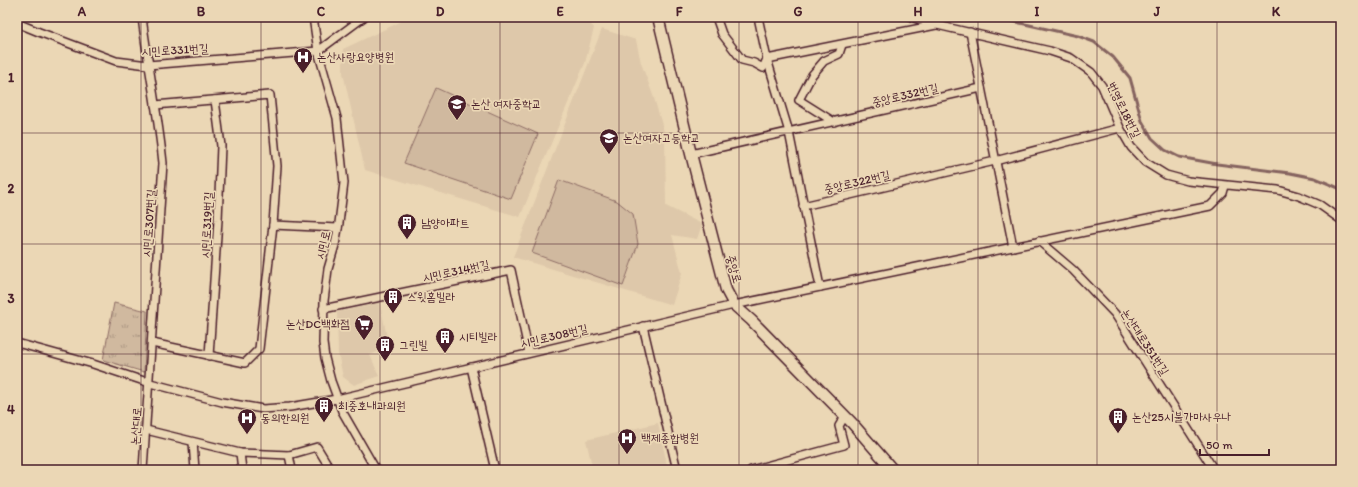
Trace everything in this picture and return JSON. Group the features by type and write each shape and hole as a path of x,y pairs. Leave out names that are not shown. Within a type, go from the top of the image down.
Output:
{"street":[{"name":"시민로307번길","path":"142,17 148,65 159,124 163,163 150,383"},
{"name":"시민로","path":"313,17 318,51 337,118 344,183 335,245 328,269 323,309 323,343 325,358 330,381 342,411 376,470"},
{"path":"318,51 364,17"},
{"name":"중앙로","path":"658,17 726,290 734,305 756,325 845,416 893,470"},
{"path":"716,17 722,34 742,60 754,63 763,68 767,59"},
{"path":"758,17 767,59 788,132 820,287"},
{"name":"번영로18번길","path":"911,17 937,25 1050,51 1071,58 1091,72 1102,86 1120,128 1131,147 1145,162 1166,175 1188,181 1225,186 1278,190 1299,196 1320,205 1341,220"},
{"name":"시민로331번길","path":"17,22 39,32 116,61 148,65 318,51"},
{"path":"767,59 937,25"},
{"path":"970,32 1013,247"},
{"path":"834,122 799,100 812,75 824,61 839,54 842,45"},
{"name":"중앙로332번길","path":"691,154 981,88"},
{"path":"152,344 245,363 259,349 273,226 276,166 270,95 155,105"},
{"name":"시민로319번길","path":"209,356 218,220 221,146 215,100"},
{"name":"중앙로322번길","path":"803,206 995,161 1120,128"},
{"path":"734,305 1210,206 1223,193 1225,186"},
{"path":"273,226 338,228"},
{"name":"논산대로351번길","path":"1040,241 1073,270 1115,314 1214,470"},
{"name":"시민로314번길","path":"323,309 511,270 529,353"},
{"name":"시민로308번길","path":"337,398 734,305"},
{"path":"643,326 677,470"},
{"path":"17,343 93,364 150,383 222,402 263,409 290,407 337,398"},
{"path":"471,367 495,470"},
{"name":"논산대로","path":"143,470 150,383"},
{"path":"751,470 844,445 839,426 845,416"},
{"path":"146,430 240,453 289,455 317,447 331,470"},
{"path":"193,442 195,470"},
{"path":"240,453 242,470"},
{"path":"289,455 292,470"}],"shaded area":[{"name":"논산 여자중학교","path":"407,17 585,17 594,28 585,63 520,217 365,170 343,73 343,49 398,23"},
{"name":"논산여자고등학교","path":"602,29 636,40 641,63 654,98 665,135 666,206 702,224 697,239 672,235 682,273 672,305 513,257"},
{"name":"논산DC백화점","path":"380,303 389,347 370,355 379,376 354,385 343,377 338,353 337,312"},
{"name":"백제종합병원","path":"658,423 668,470 593,470 586,440"}],"green space":[{"path":"436,88 538,134 511,199 404,163"},
{"path":"559,180 617,201 633,214 638,244 623,286 532,253"},
{"path":"114,303 147,311 144,372 103,360"}],"waterway":[{"path":"994,17 1078,36 1094,42 1113,57 1130,78 1142,121 1152,138 1165,150 1179,157 1217,164 1290,173 1315,178 1341,189"}],"place":[{"name":"논산사랑요양병원","path":"303,74"},
{"name":"논산 여자중학교","path":"457,121"},
{"name":"논산여자고등학교","path":"609,155"},
{"name":"남양아파트","path":"407,240"},
{"name":"스윗홈빌라","path":"393,314"},
{"name":"논산DC백화점","path":"364,341"},
{"name":"시티빌라","path":"445,354"},
{"name":"그린빌","path":"385,362"},
{"name":"최중호내과의원","path":"324,423"},
{"name":"논산25시불가마사우나","path":"1118,434"},
{"name":"동의한의원","path":"247,435"},
{"name":"백제종합병원","path":"627,455"}]}
